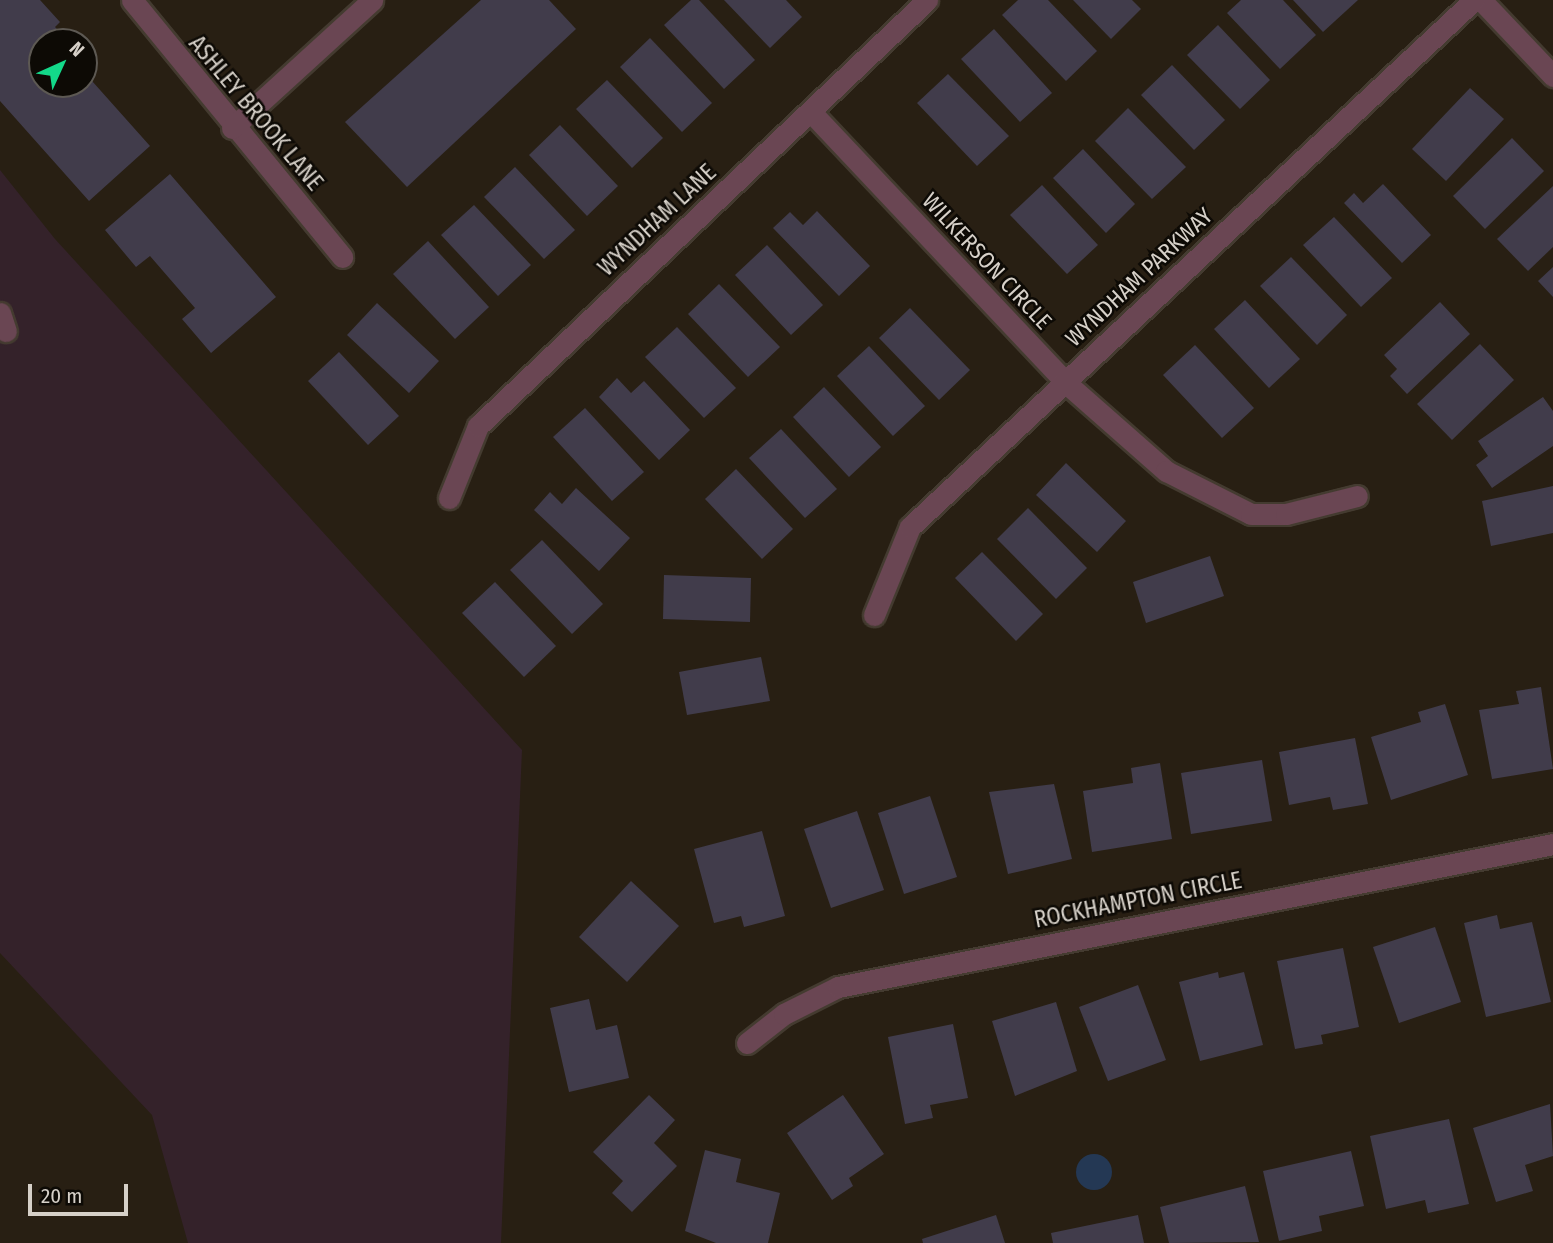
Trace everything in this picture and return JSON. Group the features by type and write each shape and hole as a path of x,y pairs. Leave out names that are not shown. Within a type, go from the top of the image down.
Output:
{"street":[{"name":"ASHLEY BROOK LANE","path":"132,0 232,128 342,257"},
{"path":"232,128 372,0"},
{"name":"WYNDHAM LANE","path":"449,498 478,426 928,0"},
{"name":"WYNDHAM PARKWAY","path":"874,615 910,527 1474,0"},
{"path":"1482,0 1553,76"},
{"name":"WILKERSON CIRCLE","path":"811,112 1065,383 1166,471 1230,508 1286,514 1357,496"},
{"name":"ROCKHAMPTON CIRCLE","path":"747,1043 784,1014 838,987 1553,844"}],"shaded area":[{"path":"0,170 55,239 522,750 501,1243 188,1243 152,1115 0,953"}],"water":[{"path":"1094,1154 1107,1159 1112,1172 1107,1185 1094,1190 1081,1185 1076,1172 1081,1159"}],"building":[{"path":"0,0 40,0 60,22 56,28 28,28 28,98 98,98 98,88 150,146 89,201 0,101"},
{"path":"481,0 549,0 576,29 407,187 345,122"},
{"path":"691,0 699,0 755,60 724,89 664,25"},
{"path":"724,0 786,0 802,17 770,48"},
{"path":"1018,0 1048,0 1097,51 1066,81 1002,15"},
{"path":"1073,0 1132,0 1141,9 1111,39"},
{"path":"1241,0 1283,0 1316,35 1280,69 1227,13"},
{"path":"1293,0 1358,0 1323,32"},
{"path":"1218,25 1270,80 1240,109 1187,55"},
{"path":"994,29 1052,93 1020,122 961,59"},
{"path":"650,38 712,103 682,132 620,67"},
{"path":"1172,65 1225,120 1194,150 1141,95"},
{"path":"948,74 1009,136 977,166 917,103"},
{"path":"607,80 663,138 632,168 576,109"},
{"path":"1470,88 1504,119 1446,181 1412,149"},
{"path":"1128,108 1186,167 1152,199 1095,141"},
{"path":"560,125 618,186 587,216 529,155"},
{"path":"1512,138 1544,171 1485,229 1453,196"},
{"path":"1083,149 1135,204 1106,233 1053,178"},
{"path":"515,167 575,230 544,259 484,197"},
{"path":"170,174 276,297 211,353 182,319 195,308 150,256 136,267 105,230"},
{"path":"1383,184 1431,235 1402,263 1344,203 1354,193 1363,203"},
{"path":"1042,185 1098,245 1067,274 1010,215"},
{"path":"1553,186 1553,247 1528,271 1497,239"},
{"path":"474,205 531,265 498,296 441,235"},
{"path":"817,211 870,266 839,296 773,228 790,212 803,225"},
{"path":"1334,217 1392,278 1361,307 1303,245"},
{"path":"428,241 489,307 455,339 393,274"},
{"path":"767,245 823,305 791,335 735,275"},
{"path":"1291,257 1347,315 1317,345 1260,286"},
{"path":"1553,267 1553,297 1538,281"},
{"path":"719,284 780,347 748,377 688,314"},
{"path":"1245,300 1300,359 1269,388 1214,329"},
{"path":"1440,302 1470,334 1407,394 1390,376 1397,369 1384,355"},
{"path":"377,303 439,361 409,393 347,335"},
{"path":"910,308 970,370 939,400 879,338"},
{"path":"677,327 736,388 704,418 645,357"},
{"path":"1480,344 1514,380 1452,440 1417,404"},
{"path":"1195,345 1254,408 1222,438 1163,375"},
{"path":"869,346 925,406 893,436 837,376"},
{"path":"339,352 399,416 368,445 308,381"},
{"path":"617,378 631,393 644,381 690,430 659,460 599,397"},
{"path":"824,387 881,447 849,477 793,417"},
{"path":"1543,397 1553,411 1553,446 1492,488 1476,465 1488,456 1478,441"},
{"path":"585,408 644,472 612,501 553,437"},
{"path":"781,429 837,489 805,518 749,458"},
{"path":"1066,463 1126,521 1097,552 1036,495"},
{"path":"736,469 793,529 762,559 705,499"},
{"path":"1553,486 1553,533 1491,546 1482,501"},
{"path":"576,488 630,538 599,571 534,510 550,492 562,504"},
{"path":"1028,508 1087,568 1056,599 997,539"},
{"path":"542,540 603,604 572,634 510,570"},
{"path":"982,552 1043,614 1016,641 955,578"},
{"path":"1210,556 1224,596 1146,623 1133,582"},
{"path":"664,575 751,578 750,622 663,619"},
{"path":"495,582 556,646 524,677 462,613"},
{"path":"761,657 770,701 687,715 679,672"},
{"path":"1541,687 1553,769 1492,779 1479,710 1519,704 1516,691"},
{"path":"1445,704 1468,775 1391,800 1371,737 1421,722 1418,712"},
{"path":"1355,738 1368,804 1333,810 1330,797 1289,805 1279,752"},
{"path":"1262,760 1272,821 1191,834 1181,773"},
{"path":"1160,763 1172,839 1092,852 1083,791 1133,783 1131,768"},
{"path":"1054,784 1072,859 1008,874 989,792"},
{"path":"930,796 957,877 904,894 878,813"},
{"path":"857,811 884,890 831,908 804,829"},
{"path":"762,831 785,916 744,927 741,916 714,923 694,849"},
{"path":"631,881 679,926 627,982 579,937"},
{"path":"1497,915 1500,929 1532,922 1551,1002 1486,1017 1464,923"},
{"path":"1435,927 1461,1002 1399,1023 1373,947"},
{"path":"1343,948 1359,1027 1321,1035 1323,1044 1295,1049 1277,961"},
{"path":"1218,972 1219,978 1244,972 1263,1045 1200,1061 1179,982"},
{"path":"1138,985 1166,1060 1108,1081 1079,1007"},
{"path":"589,999 596,1030 617,1025 629,1078 569,1092 550,1008"},
{"path":"1056,1002 1077,1071 1015,1096 992,1021"},
{"path":"953,1024 968,1098 930,1105 933,1118 905,1124 888,1037"},
{"path":"649,1095 675,1120 654,1143 677,1166 632,1212 612,1193 623,1181 593,1152"},
{"path":"843,1095 884,1154 849,1178 853,1186 832,1200 787,1133"},
{"path":"1550,1104 1553,1156 1525,1165 1533,1191 1496,1202 1473,1128"},
{"path":"1449,1119 1469,1204 1428,1213 1425,1200 1386,1209 1370,1136"},
{"path":"705,1150 741,1159 736,1182 780,1193 768,1243 716,1243 685,1231"},
{"path":"1351,1151 1364,1206 1319,1216 1322,1231 1279,1241 1263,1171"},
{"path":"1245,1186 1259,1242 1169,1243 1160,1207"},
{"path":"996,1215 1005,1243 923,1243 922,1239"},
{"path":"1138,1215 1144,1243 1053,1243 1051,1233"}]}
